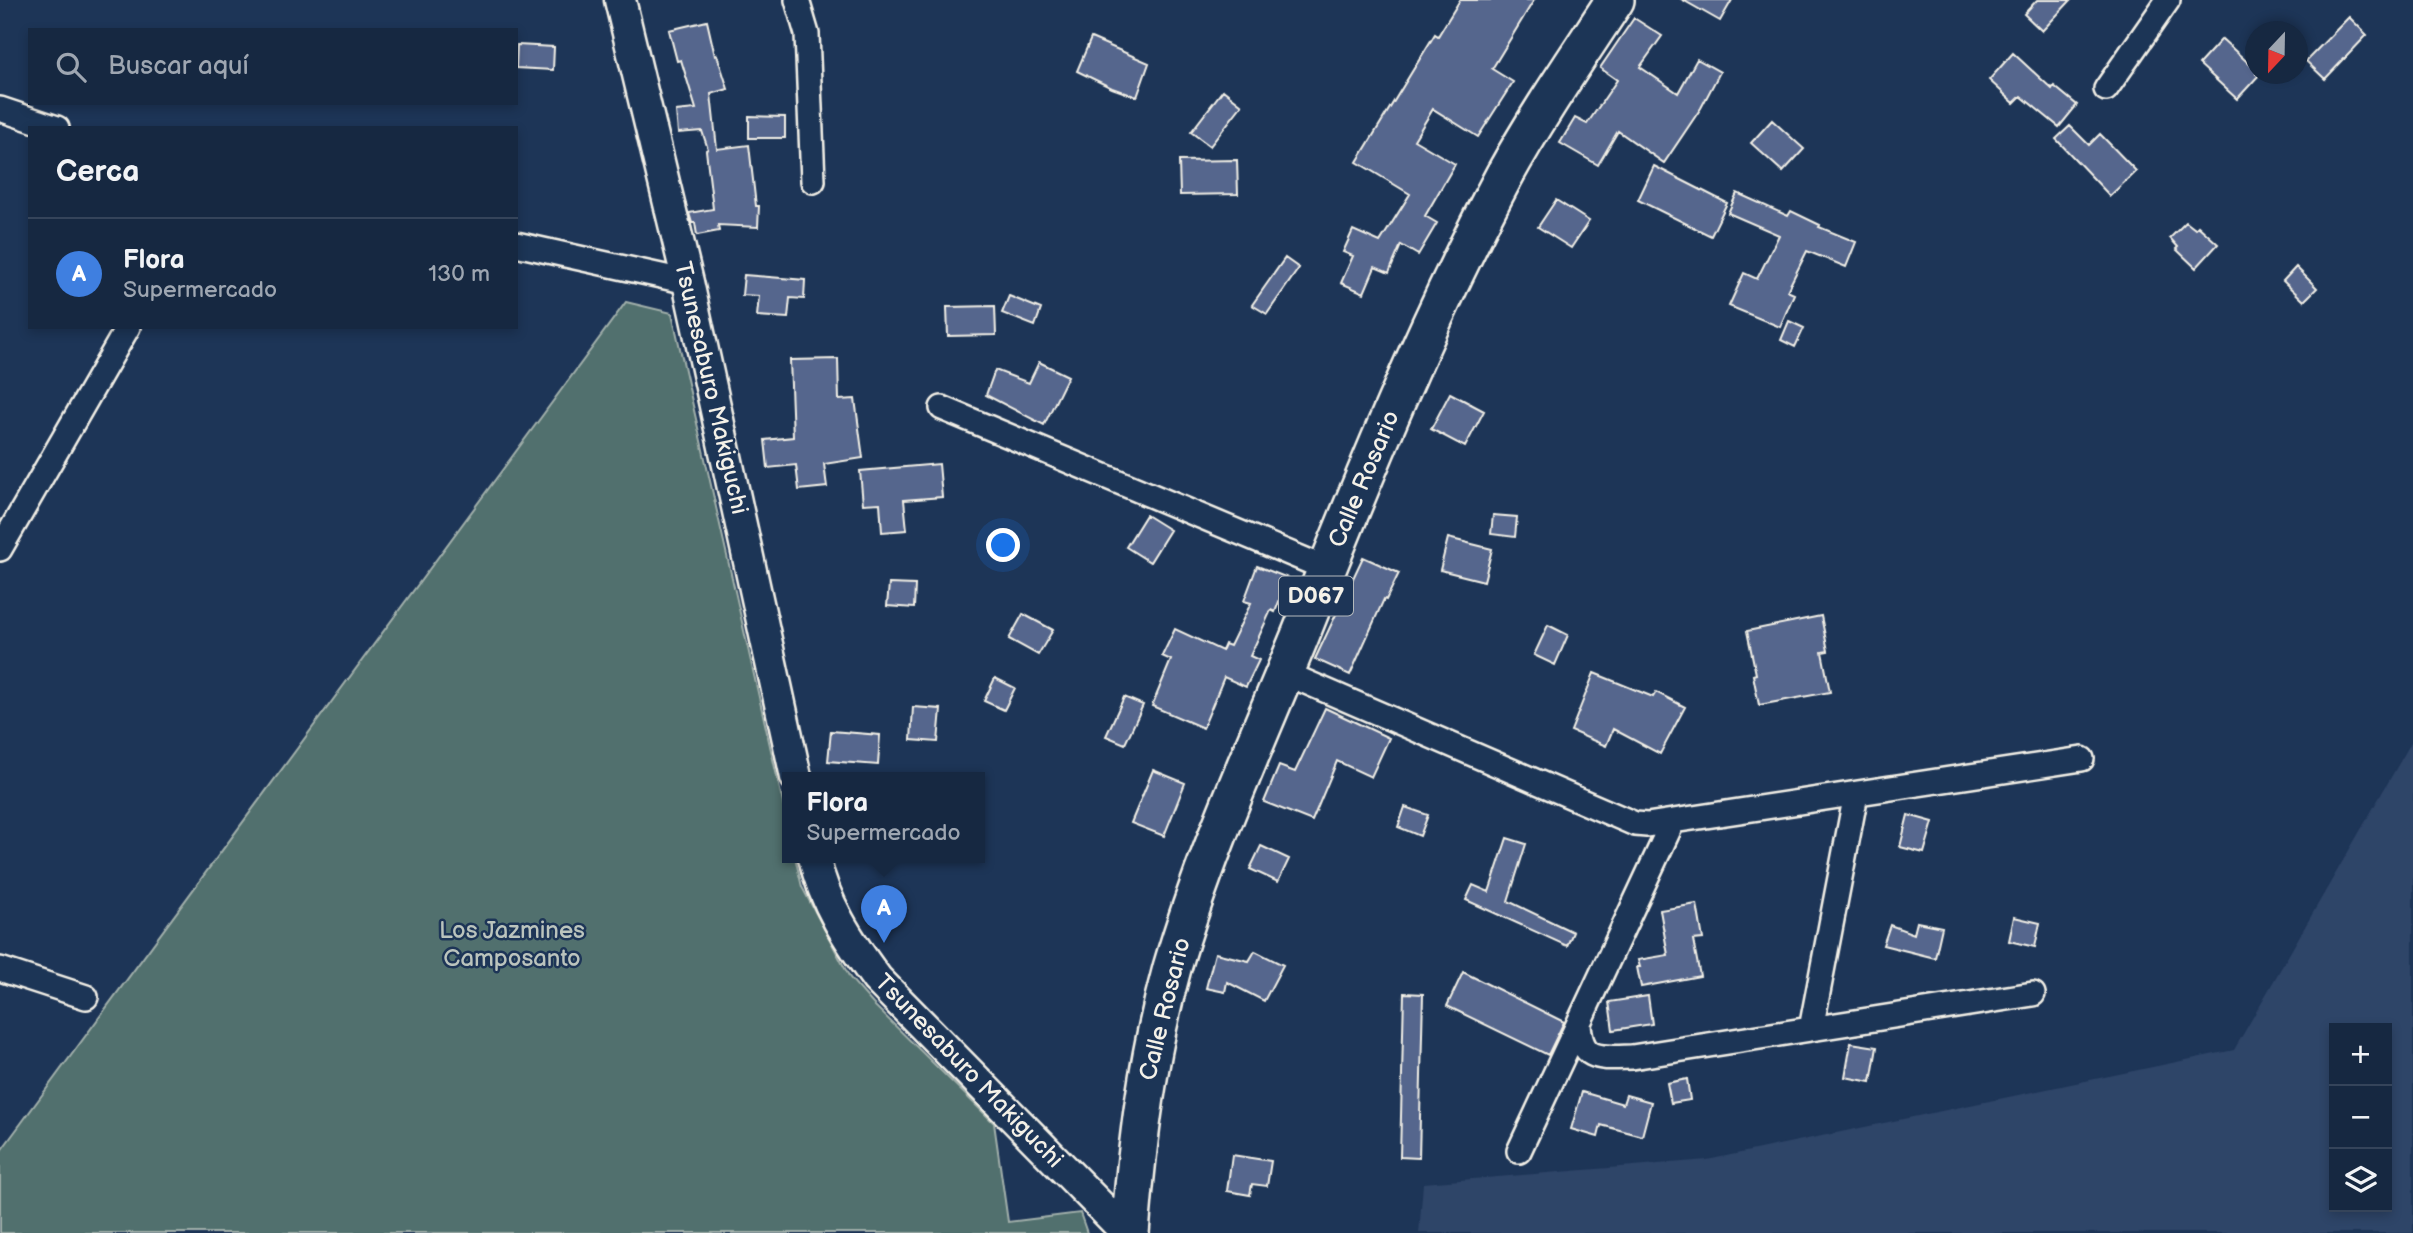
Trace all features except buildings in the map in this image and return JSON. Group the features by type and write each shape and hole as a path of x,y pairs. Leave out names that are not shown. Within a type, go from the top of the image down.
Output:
{"main road":[{"name":"Calle Rosario","path":"1128,1233 1141,1114 1153,1048 1172,969 1203,873 1327,569 1451,280 1506,174 1615,0"}],"street":[{"name":"Tsunesaburo Makiguchi","path":"620,0 688,282 795,772"},
{"path":"797,0 807,34 813,181"},
{"path":"2106,89 2168,0"},
{"path":"0,109 51,126"},
{"path":"518,244 688,282"},
{"path":"0,549 127,329"},
{"path":"942,408 1327,569"},
{"path":"1285,673 1635,824 1647,825 2082,759"},
{"path":"1811,1029 1856,794"},
{"path":"1519,1152 1673,821"},
{"name":"Tsunesaburo Makiguchi","path":"815,863 819,880 848,940 877,979 1128,1233"},
{"path":"0,969 86,998"},
{"path":"1578,1024 1584,1049 1596,1056 1632,1057 2033,994"}],"shaded area":[{"path":"2413,739 2413,1233 1419,1233 1423,1183 1707,1160 2234,1050"}],"green space":[{"name":"Los Jazmines Camposanto","path":"626,302 672,313 782,799 782,863 796,863 802,887 850,978 994,1123 1008,1222 1080,1213 1087,1233 0,1233 0,1152"}],"place":[{"name":"Flora","path":"884,943"}]}
